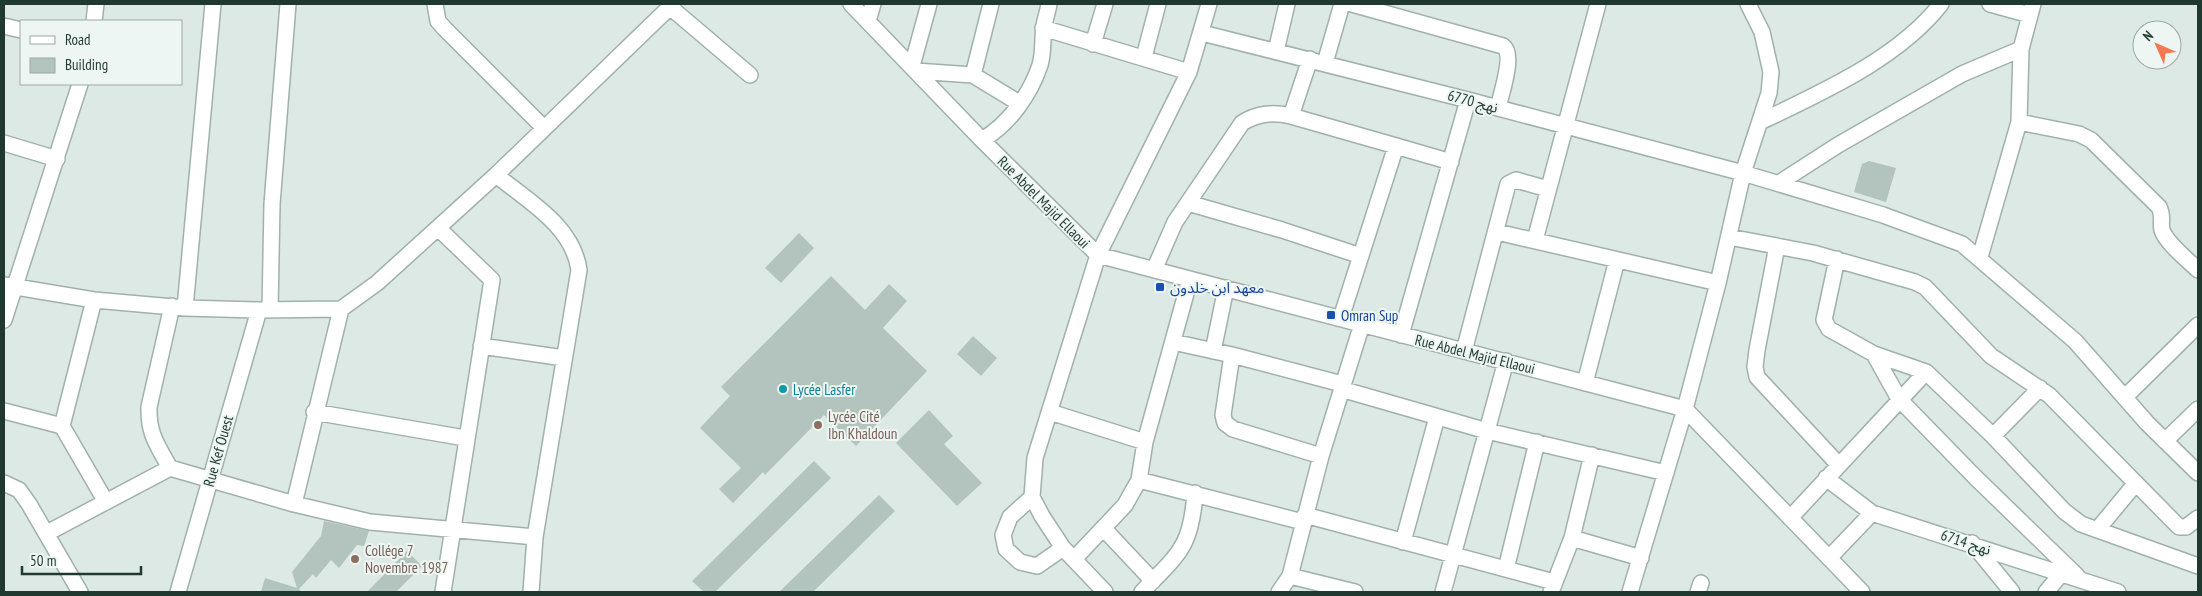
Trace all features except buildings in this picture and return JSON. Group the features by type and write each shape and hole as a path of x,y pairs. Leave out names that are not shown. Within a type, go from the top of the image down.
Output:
{"street":[{"path":"94,20 96,4"},
{"path":"213,4 179,307 149,408 148,424 150,432 170,468 294,504 370,522 535,537"},
{"name":"Rue Kef Ouest","path":"178,592 210,481 265,310 288,4"},
{"path":"435,4 438,21 444,28 544,128"},
{"name":"Rue Abdel Majid Ellaoui","path":"851,4 982,140 1098,256 1190,278 1684,409"},
{"path":"868,21 873,4"},
{"path":"930,4 914,69 973,75 1020,103"},
{"path":"973,75 991,4"},
{"path":"982,140 997,132 1011,118 1040,65 1049,4"},
{"path":"1093,44 1105,4"},
{"path":"1144,57 1158,4"},
{"path":"1105,592 1062,548 1032,497 1035,458 1098,256 1189,72 1209,4"},
{"path":"1276,51 1287,4"},
{"path":"1325,64 1342,4"},
{"path":"1352,4 1503,46 1508,52 1508,63 1498,108"},
{"path":"1535,240 1598,4"},
{"path":"1630,592 1666,473 1718,283 1743,173 1769,93 1771,72 1762,32 1748,4"},
{"path":"1760,122 1827,89 1903,42 1929,19 1941,4"},
{"path":"1980,257 2019,122 2021,49 2031,9 1990,4"},
{"path":"9,286 94,300 179,307 265,310 341,309 377,283 496,175 672,5 750,74"},
{"path":"4,26 20,30"},
{"path":"1044,28 1189,72"},
{"name":"نهج 6770","path":"1202,33 1310,59 1743,173 1948,237 1980,257 2075,340 2164,441 2198,473"},
{"path":"1779,183 1838,145 1962,74 2021,49"},
{"path":"1291,116 1310,59"},
{"path":"4,320 9,286 57,159 80,85"},
{"path":"1401,335 1468,100"},
{"path":"1154,270 1175,222 1242,124 1253,116 1272,114 1291,116 1451,162"},
{"path":"2019,122 2079,134 2091,140 2159,207 2164,216 2162,229 2166,238 2198,270"},
{"path":"4,143 57,159"},
{"path":"1341,318 1396,146"},
{"path":"496,175 549,217 571,242 579,270 535,537 531,592"},
{"path":"1464,351 1497,232 1506,188 1511,181 1516,180 1548,189"},
{"path":"1188,203 1282,230 1361,256"},
{"path":"438,228 492,280 465,438 443,592"},
{"path":"1497,232 1718,283"},
{"path":"1728,237 1836,259 1902,276 1924,287 1991,356 2040,388 2179,526 2186,527 2198,518"},
{"path":"1777,246 1757,350 1755,367 1757,377 1838,464"},
{"path":"1836,259 1824,320 1829,329 1874,354 1926,372 1993,436 2064,511 2081,524 2198,566"},
{"path":"1585,383 1617,260"},
{"path":"1074,559 1125,505 1139,480 1145,442 1190,278"},
{"path":"1213,351 1226,288"},
{"path":"94,300 62,426 106,502"},
{"path":"294,504 314,412 341,309"},
{"path":"1279,592 1290,576 1321,456 1362,324"},
{"path":"2125,397 2198,325"},
{"path":"1173,342 1232,355 1342,386 1487,431 1666,473"},
{"path":"480,346 564,358"},
{"path":"1874,354 1899,399 1975,477 2080,579"},
{"path":"1232,355 1223,415 1225,423 1233,429 1321,456"},
{"path":"1443,592 1506,361"},
{"path":"1790,518 1838,464 1926,372"},
{"path":"1993,436 2040,388"},
{"path":"1684,409 1862,592"},
{"path":"2164,441 2198,409"},
{"path":"4,411 62,426"},
{"path":"314,412 465,438"},
{"path":"1050,412 1145,442"},
{"path":"1403,542 1437,417"},
{"path":"1506,569 1537,442"},
{"path":"1139,480 1403,542 1506,569 1553,587 1572,538 1592,455"},
{"path":"47,533 170,468"},
{"path":"1826,478 1872,513 1829,558"},
{"path":"4,483 19,490 47,533 80,592"},
{"path":"2097,530 2136,483"},
{"path":"1142,592 1183,548 1193,523 1195,493"},
{"path":"1032,497 1010,517 1003,535 1006,549 1020,562 1037,566 1062,548"},
{"name":"نهج 6714","path":"1872,513 1972,543 2118,592"},
{"path":"1104,529 1153,581"},
{"path":"1572,538 1641,558"},
{"path":"1972,543 2012,592"},
{"path":"2046,592 2062,573"},
{"path":"1290,576 1319,587 1355,592"}],"place":[{"name":"معهد ابن خلدون","path":"1160,287"},
{"name":"Omran Sup","path":"1331,315"},
{"name":"Lycée Lasfer","path":"783,389"},
{"name":"Lycée Cité Ibn Khaldoun","path":"818,425"},
{"name":"Collége 7 Novembre 1987","path":"355,559"}]}
